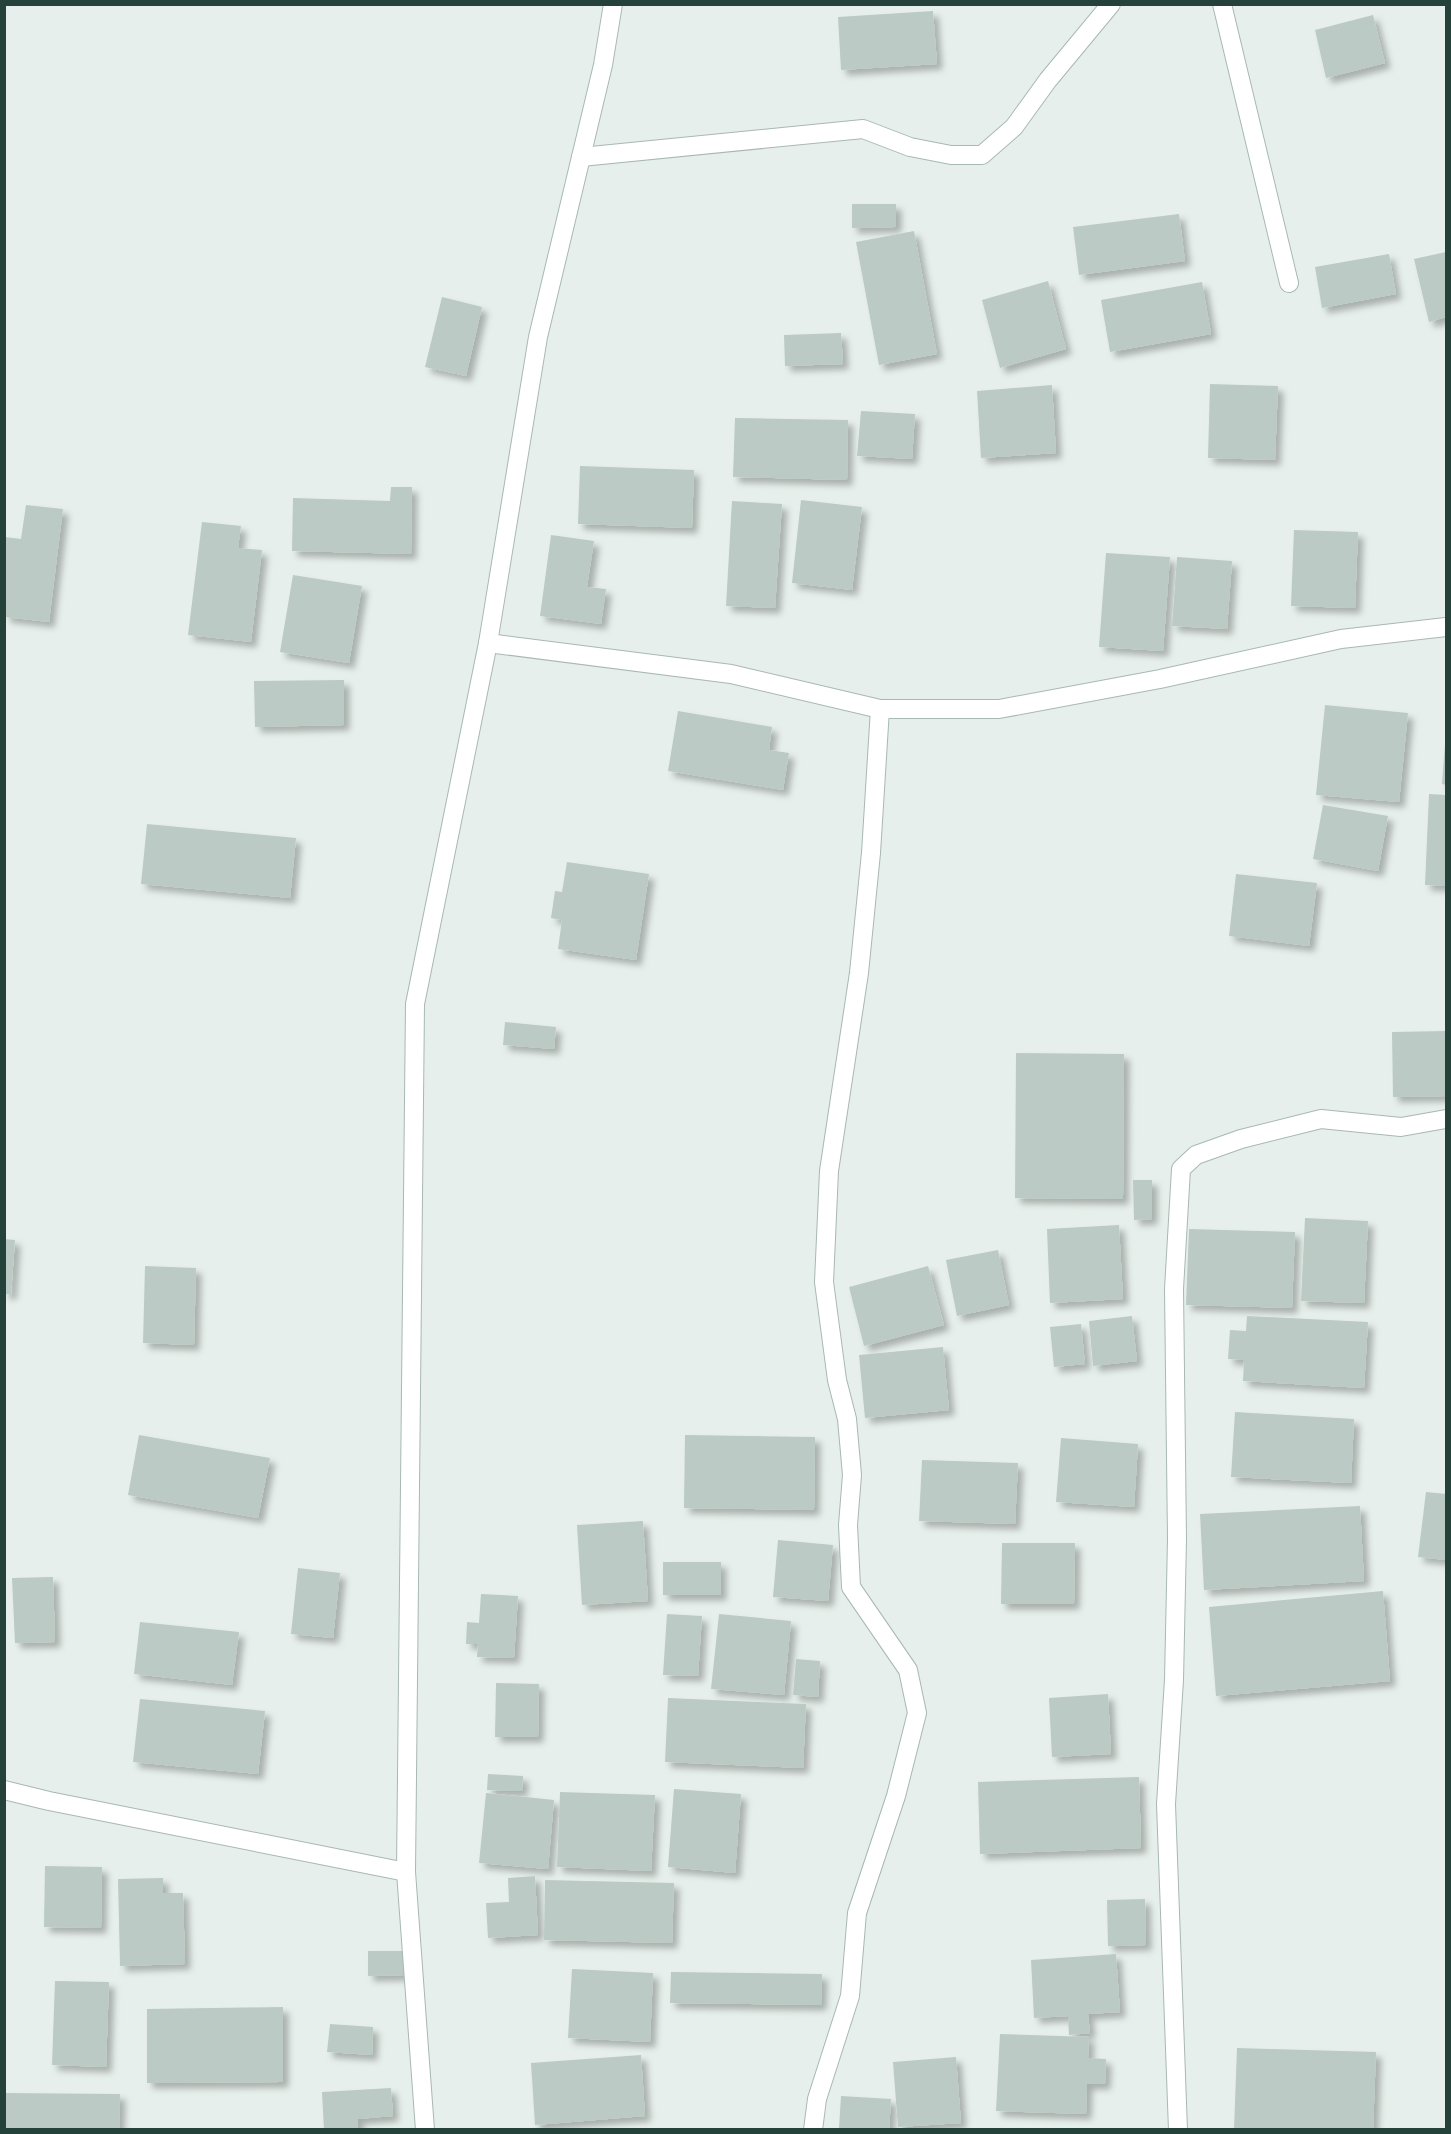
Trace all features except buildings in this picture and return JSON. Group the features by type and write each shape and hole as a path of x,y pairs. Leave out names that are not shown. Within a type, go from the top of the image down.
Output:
{"street":[{"path":"425,2130 406,1872 415,1004 488,643 538,337 603,65 613,4"},
{"path":"581,157 863,129 910,147 951,155 982,155 1014,127 1048,80 1112,4"},
{"path":"1222,4 1289,283"},
{"path":"488,643 731,674 880,709 999,709 1160,679 1341,639 1446,627"},
{"path":"813,2130 817,2099 850,1996 857,1913 896,1796 917,1713 908,1671 851,1587 848,1525 852,1475 847,1419 837,1380 824,1282 829,1171 859,973 871,853 880,709"},
{"path":"1178,2130 1166,1804 1174,1680 1178,1539 1174,1289 1181,1169 1196,1155 1241,1139 1321,1119 1401,1127 1446,1119"},
{"path":"4,1790 406,1872"}]}
